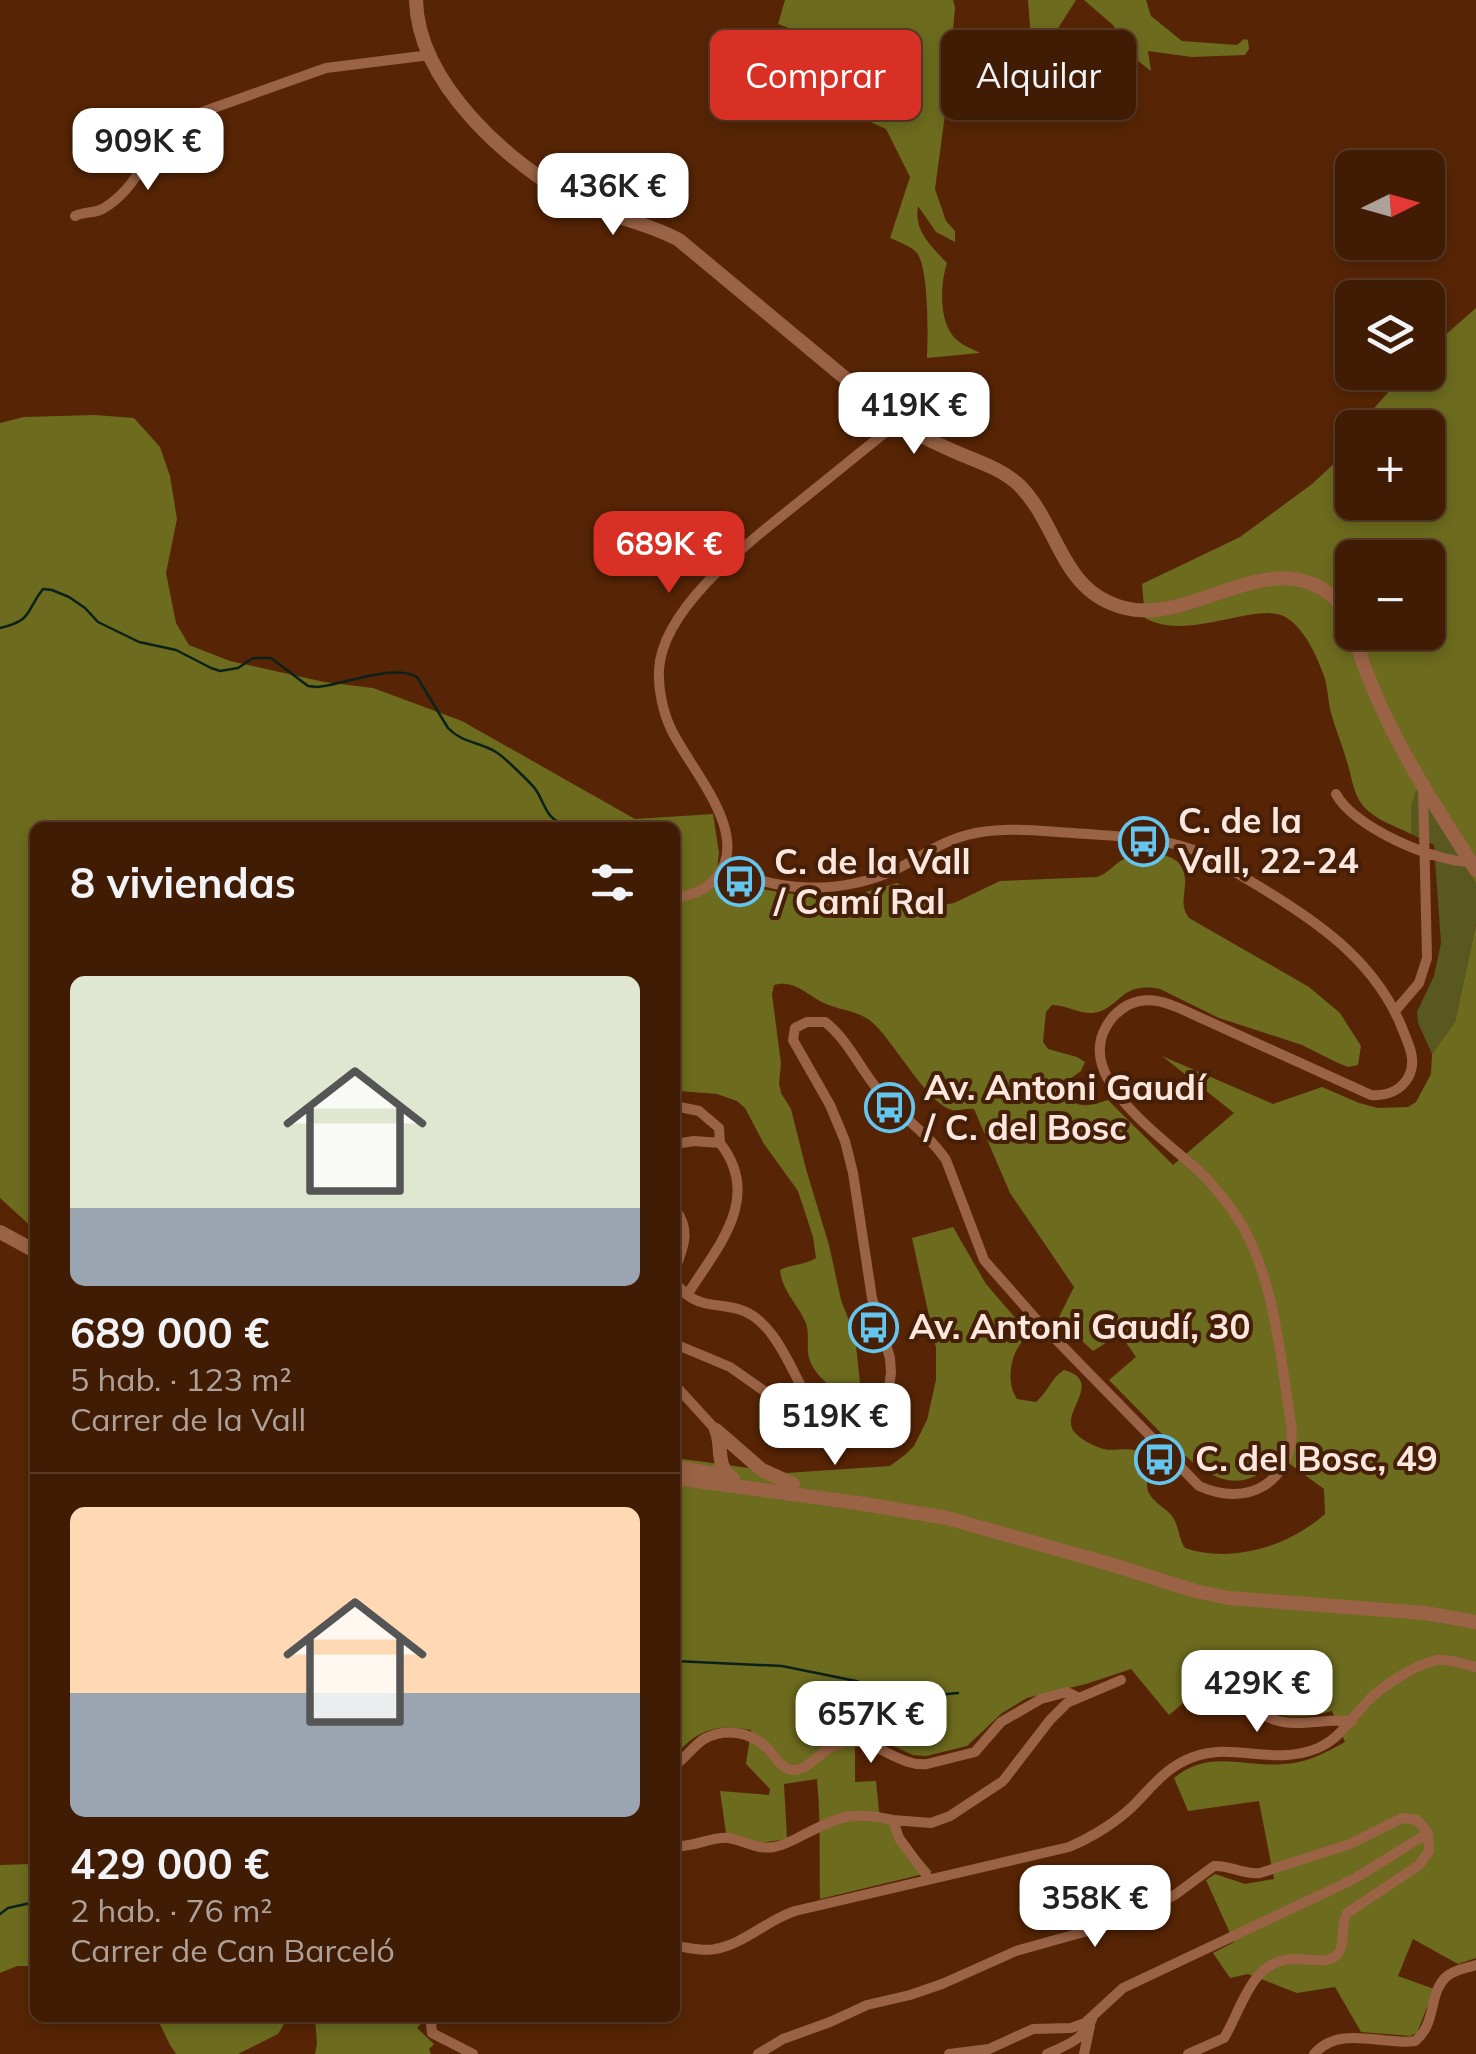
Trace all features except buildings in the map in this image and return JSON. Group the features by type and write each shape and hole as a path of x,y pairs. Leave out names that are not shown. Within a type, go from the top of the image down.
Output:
{"street":[{"path":"416,0 417,22 430,55 464,109 506,151 580,202 678,240 898,422 940,446 1004,474 1034,505 1069,568 1083,585 1116,605 1134,610 1167,608 1284,578 1300,580 1327,592 1346,613 1378,703 1423,788 1474,866"},
{"path":"74,216 98,211 111,203 137,174 152,136 171,122 326,68 430,55"},
{"path":"680,897 703,890 716,878 725,865 729,845 724,820 665,712 658,671 664,645 680,614 740,550 898,422"},
{"path":"1395,1011 1419,984 1428,958 1423,788"},
{"path":"1336,794 1352,816 1424,853 1474,866"},
{"path":"680,1346 730,1367 787,1407 826,1421 848,1422 870,1414 884,1398 891,1373 890,1358 872,1298 853,1172 845,1141 793,1040 796,1028 807,1022 824,1022 836,1030 883,1097 922,1131 946,1160 984,1260 1034,1318 1199,1486 1234,1495 1258,1490 1272,1481 1284,1465 1292,1440 1267,1290 1245,1230 1229,1206 1208,1180 1147,1125 1108,1078 1102,1064 1102,1036 1119,1010 1134,1002 1154,1000 1376,1096 1394,1092 1412,1068 1410,1048 1395,1011 1359,961 1313,921 1198,851 1154,840 1001,829 946,842 890,872 820,888 756,880 725,865"},
{"path":"680,1107 699,1111 719,1128 720,1143 736,1168 739,1192 729,1227 688,1294"},
{"path":"680,1143 720,1143"},
{"path":"680,1217 686,1236 680,1255"},
{"path":"0,1232 30,1249"},
{"path":"680,1287 706,1305 740,1309 766,1328 800,1384 802,1410"},
{"path":"680,1391 762,1470 793,1484"},
{"path":"716,1430 723,1470 757,1489"},
{"path":"680,1467 709,1466 730,1448 741,1452"},
{"path":"703,1482 740,1472 744,1466 741,1452"},
{"path":"680,1468 892,1500 947,1518"},
{"path":"680,1479 947,1518 1212,1595 1425,1613 1476,1622"},
{"path":"1212,1656 1235,1694 1263,1716 1292,1724 1352,1721"},
{"path":"680,1947 711,1951 741,1939 780,1915 1069,1848 1121,1816 1168,1771 1199,1754 1223,1751 1271,1757 1319,1748 1336,1738 1368,1700 1421,1666 1444,1660 1476,1667"},
{"path":"680,1846 725,1838 772,1848 845,1816 868,1814 934,1822 959,1811 1003,1781 1060,1708 1121,1680"},
{"path":"680,1761 708,1737 738,1732 761,1742 784,1767 793,1770 805,1767 829,1747 855,1741 920,1765 975,1752 1001,1722 1041,1699 1066,1692 1078,1697"},
{"path":"758,2054 783,2038 866,2005 910,1995 1016,1951 1146,1910 1214,1866 1249,1874 1260,1872 1350,1844 1402,1818 1416,1820 1428,1832 1429,1851 1419,1866 1347,1913 1335,1956 1320,1960 1289,1958 1269,1966 1244,1997 1224,2038 1188,2054"},
{"path":"893,1820 898,1838 929,1879"},
{"path":"1047,2054 1076,2039 1123,1988 1354,1879 1428,1832"},
{"path":"1314,2054 1332,2040 1415,2042 1426,2030 1446,1976 1476,1965"},
{"path":"434,2022 432,2033 473,2054"},
{"path":"950,2054 989,2050 1026,2030 1091,2022"},
{"path":"1084,2054 1091,2022"}],"shaded area":[{"path":"785,0 953,0 953,30 941,30 941,120 944,120 935,189 946,221 955,231 955,242 936,232 918,206 917,215 925,237 947,263 942,293 951,334 980,353 927,358 927,304 921,261 912,248 890,238 910,177 886,129 866,120 921,120 921,30 794,30 778,24"},
{"path":"1028,0 1076,0 1057,30 1030,30"},
{"path":"1084,0 1146,0 1151,16 1182,41 1237,45 1244,39 1248,40 1249,49 1245,55 1192,57 1148,51 1151,71 1136,59 1136,30 1116,30"},
{"path":"1476,308 1476,884 1422,790 1416,791 1411,806 1411,834 1374,816 1361,803 1331,713 1321,668 1310,644 1287,618 1260,614 1182,626 1145,618 1142,584 1240,537 1335,463 1335,520 1445,520 1445,410 1373,410 1390,390 1445,390 1445,335"},
{"path":"24,417 134,418 160,447 170,476 177,519 166,573 176,623 189,645 230,661 324,682 373,688 462,721 635,819 713,814 719,853 717,871 736,885 799,895 855,895 897,883 932,904 942,905 1000,881 1097,877 1124,859 1142,855 1171,857 1183,869 1184,904 1189,918 1309,987 1340,1013 1361,1046 1358,1065 1348,1067 1302,1045 1219,1018 1160,989 1136,989 1093,1013 1052,1005 1046,1012 1043,1042 1048,1049 1085,1062 1081,1071 1064,1083 1062,1092 1083,1105 1108,1100 1173,1165 1234,1113 1162,1056 1273,1104 1322,1087 1378,1108 1408,1107 1416,1102 1431,1074 1432,1054 1455,1022 1476,924 1476,1958 1458,1964 1413,1939 1398,1976 1434,1989 1417,2033 1410,2036 1361,2032 1335,1987 1297,1993 1248,1974 1230,1978 1213,1953 1234,1942 1206,1880 1215,1874 1245,1884 1274,1879 1259,1801 1188,1811 1174,1778 1187,1769 1214,1761 1269,1765 1300,1762 1345,1742 1332,1711 1297,1717 1270,1711 1247,1695 1224,1669 1169,1715 1131,1669 1027,1698 1002,1713 967,1746 926,1756 855,1734 855,1782 876,1781 879,1811 932,1872 820,1899 817,1779 784,1784 787,1839 760,1843 726,1833 720,1791 769,1795 770,1789 746,1764 751,1730 718,1728 700,1734 680,1751 680,1459 786,1473 890,1466 906,1454 927,1420 936,1380 936,1348 912,1238 953,1227 986,1284 1025,1329 1011,1369 1017,1399 1036,1402 1064,1370 1075,1375 1082,1388 1072,1428 1100,1448 1133,1450 1146,1458 1148,1491 1174,1519 1185,1548 1222,1554 1277,1543 1325,1514 1324,1489 1279,1456 1247,1479 1216,1477 1160,1432 1109,1380 1136,1357 1120,1334 1093,1351 1058,1319 1074,1287 1010,1193 974,1109 952,1110 942,1105 867,1019 824,1003 794,986 781,984 774,985 772,994 781,1064 779,1083 791,1109 841,1300 855,1336 860,1383 855,1391 848,1391 823,1379 810,1361 807,1326 780,1270 816,1258 798,1191 737,1101 717,1094 680,1091 680,822 30,822 30,1225 0,1198 0,423"},
{"path":"1416,790 1422,790 1476,884 1476,923 1455,1022 1432,1054 1417,1012 1434,976 1441,943 1434,845 1411,834 1411,806"},
{"path":"30,1864 30,1966 0,1973 0,1865"},
{"path":"159,2022 284,2022 278,2034 238,2054 176,2054"},
{"path":"315,2022 422,2022 417,2028 434,2044 429,2049 431,2054 315,2054"}],"waterway":[{"path":"0,628 24,618 43,589 69,597 98,622 139,642 176,650 220,671 238,668 253,658 271,658 308,686 317,687 382,673 407,673 417,677 448,728 505,759 560,822"},
{"path":"680,1661 782,1666 856,1681 906,1698 958,1693"},
{"path":"0,1914 30,1903"}],"place":[{"name":"C. de la Vall, 22-24","path":"1143,841"},
{"name":"C. de la Vall / Camí Ral","path":"739,882"},
{"name":"Av. Antoni Gaudí / C. del Bosc","path":"889,1108"},
{"name":"Av. Antoni Gaudí, 30","path":"874,1327"},
{"name":"C. del Bosc, 49","path":"1160,1459"}]}
